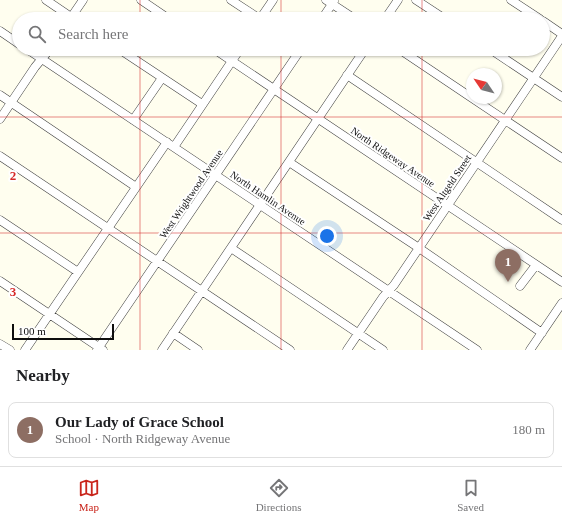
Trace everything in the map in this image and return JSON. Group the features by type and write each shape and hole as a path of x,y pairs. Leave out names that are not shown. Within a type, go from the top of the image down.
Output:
{"street":[{"path":"46,0 63,12"},
{"path":"76,12 83,0"},
{"path":"141,0 159,12"},
{"path":"231,0 249,12"},
{"path":"265,12 273,0"},
{"path":"390,12 398,0"},
{"path":"416,0 434,12"},
{"path":"511,0 529,12"},
{"path":"326,12 331,1 346,12"},
{"path":"550,26 562,35"},
{"path":"0,31 12,39"},
{"name":"West Altgeld Street","path":"550,53 562,35"},
{"name":"North Hamlin Avenue","path":"38,56 477,350"},
{"path":"0,119 35,67 44,56"},
{"path":"129,56 202,104"},
{"name":"North Ridgeway Avenue","path":"224,56 562,282"},
{"path":"25,350 136,187 202,104 235,56"},
{"name":"West Wrightwood Avenue","path":"100,349 296,56"},
{"path":"162,350 360,56"},
{"path":"409,56 466,94"},
{"path":"501,56 562,97"},
{"name":"West Altgeld Street","path":"347,350 383,297 394,285 548,56"},
{"path":"347,76 562,220"},
{"path":"133,120 162,78"},
{"path":"0,95 136,187"},
{"path":"481,104 562,158"},
{"path":"0,156 290,350"},
{"path":"289,162 542,333"},
{"path":"0,220 78,272"},
{"path":"231,248 383,350"},
{"path":"520,286 536,265"},
{"path":"0,282 50,314 100,349"},
{"path":"530,350 562,303"},
{"path":"173,333 198,350"},
{"path":"0,344 10,350"}],"place":[{"name":"Our Lady of Grace School","path":"508,282"}]}
